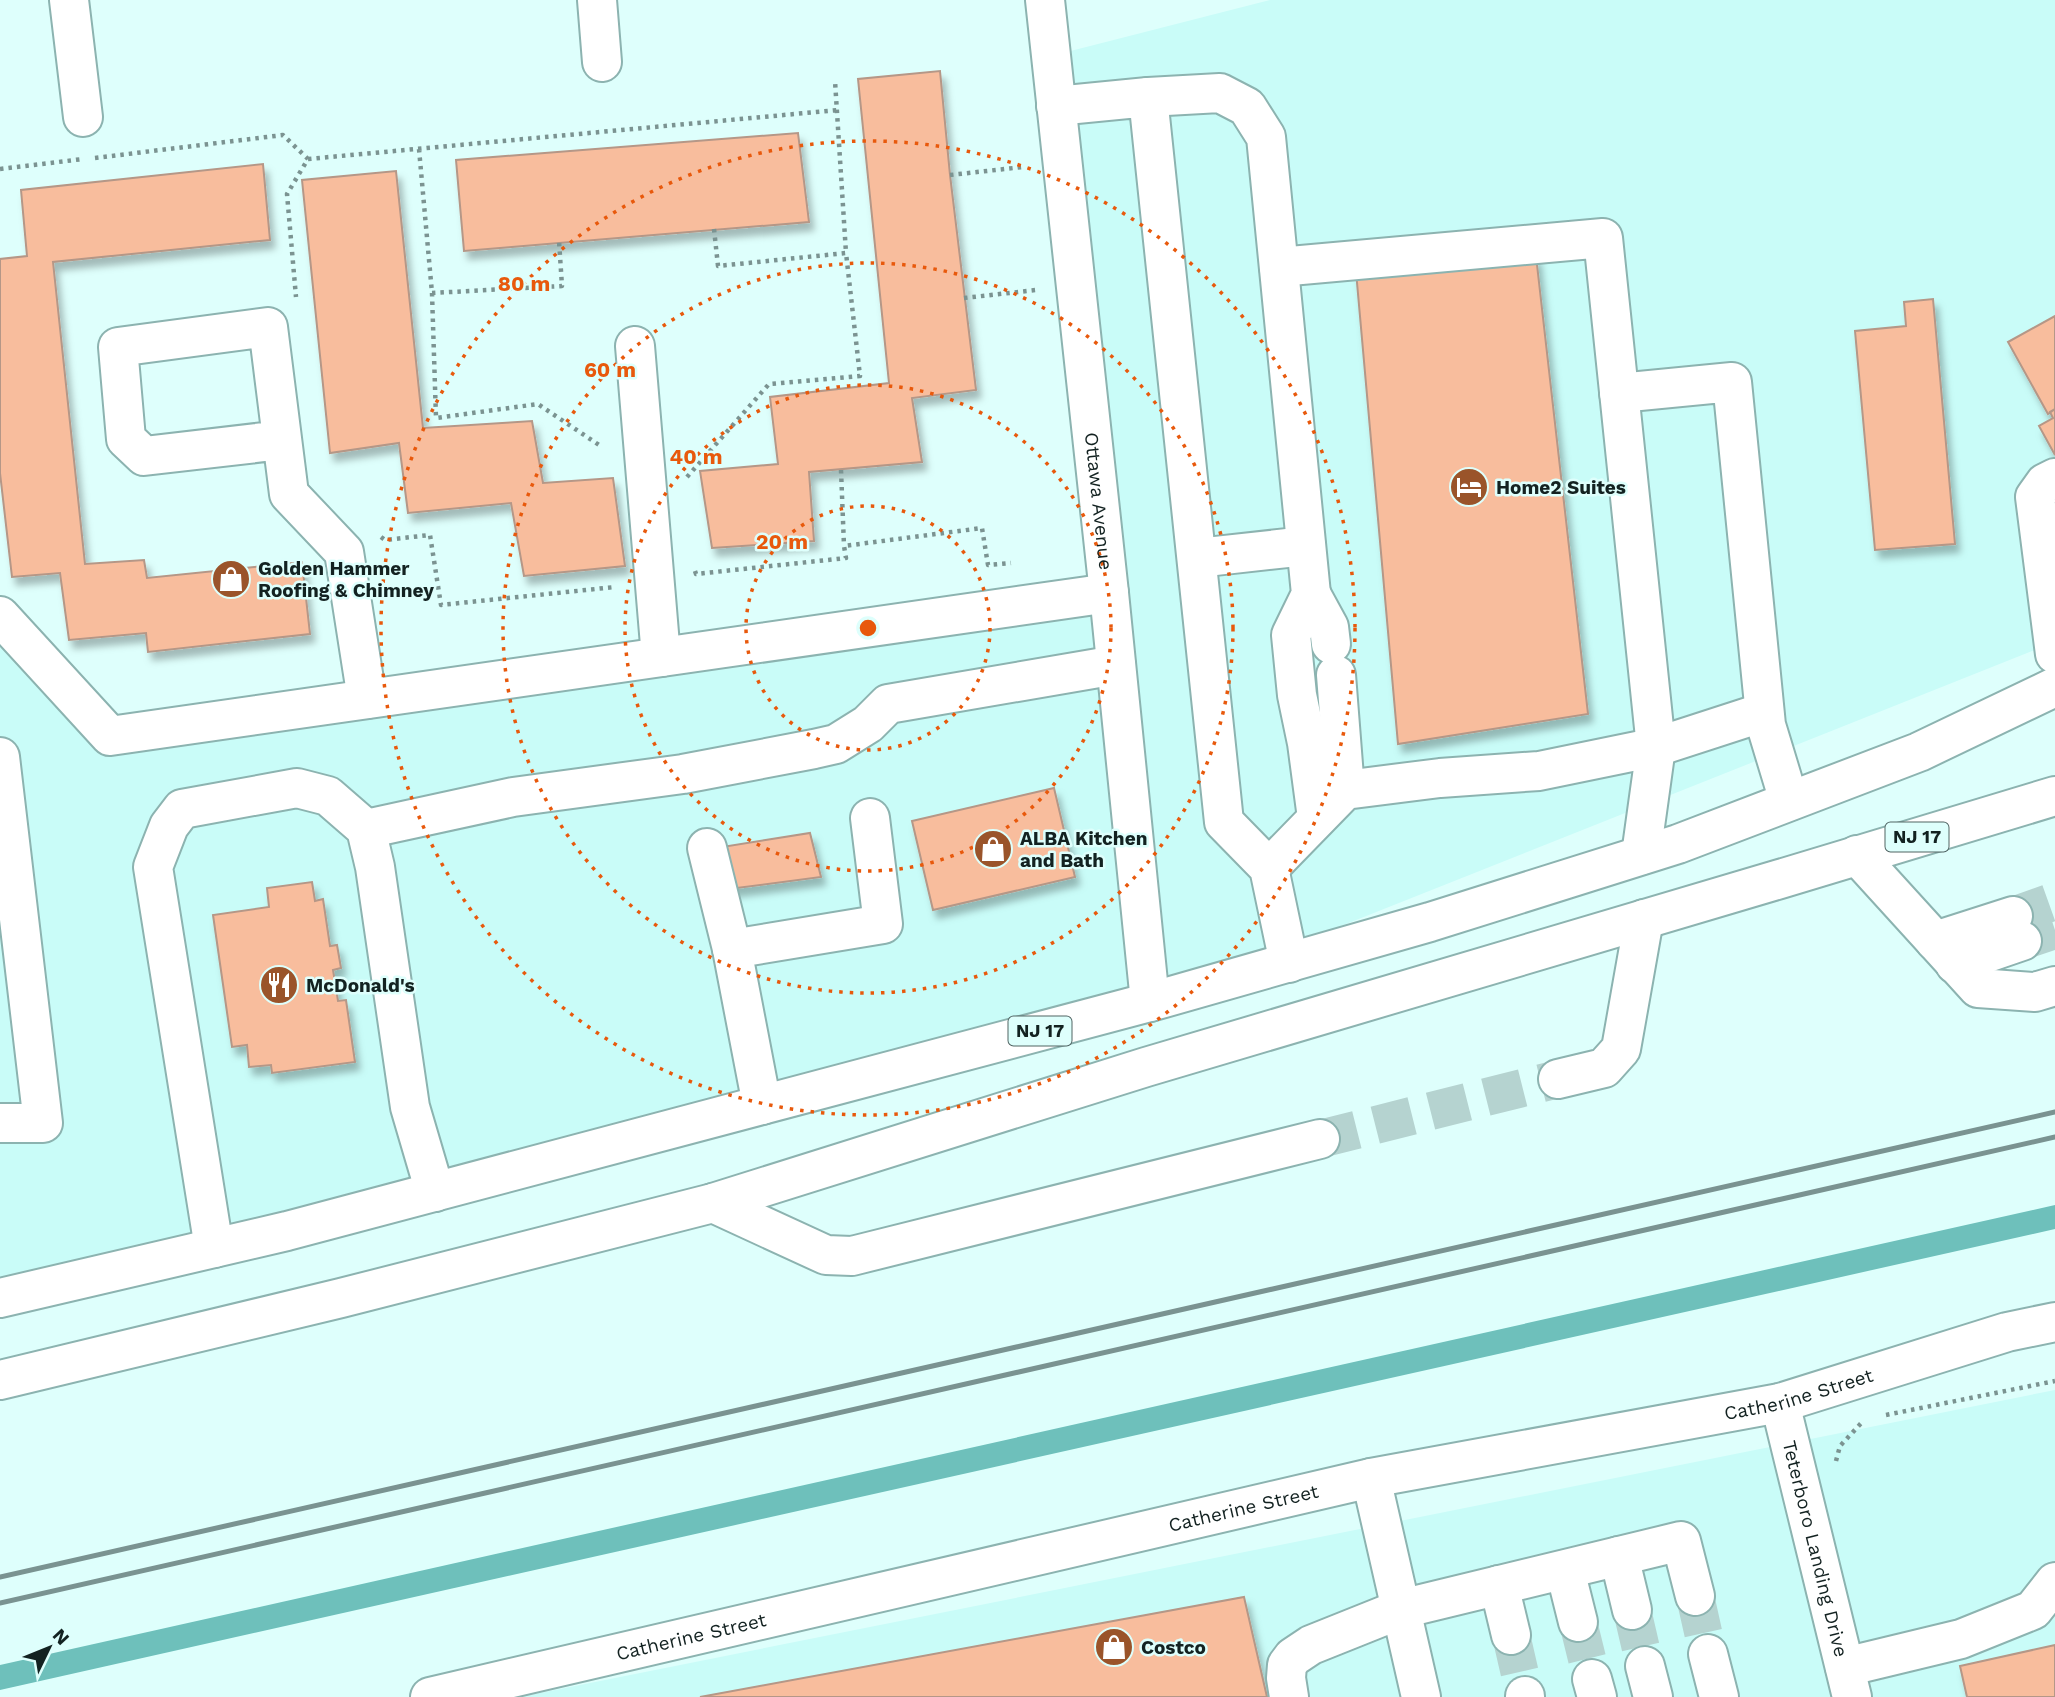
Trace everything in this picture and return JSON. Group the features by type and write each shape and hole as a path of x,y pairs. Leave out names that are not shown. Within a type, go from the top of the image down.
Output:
{"main road":[{"path":"69,0 83,117"},
{"path":"597,0 602,62"},
{"name":"Ottawa Avenue","path":"1045,0 1150,1002"},
{"path":"1056,106 1220,93 1247,107 1266,136 1311,594 1329,626 1345,790"},
{"path":"1148,97 1224,822 1269,868 1289,963"},
{"path":"1279,267 1603,238 1657,747 1641,855"},
{"path":"282,440 144,457 125,439 117,347 268,327 289,494 344,552 367,699"},
{"path":"635,346 661,657"},
{"path":"1619,393 1732,382 1764,712 1789,801"},
{"path":"2055,478 2045,483 2035,497 2048,545 2055,654"},
{"path":"1197,558 1306,545"},
{"path":"0,616 110,736 1109,593"},
{"path":"1311,594 1291,635 1297,695 1307,743 1317,818"},
{"path":"366,829 513,797 683,774 814,750 836,744 868,724 888,704 1116,665"},
{"name":"NJ 17","path":"0,1298 286,1231 435,1192 1150,1002 1430,922 1678,844 1919,751 2055,688"},
{"path":"1269,868 1345,790 1440,778 1539,771 1657,747 1764,712"},
{"path":"0,757 43,1122 0,1124"},
{"path":"1780,879 2055,786"},
{"path":"214,1248 153,867 169,826 182,809 298,788 328,796 366,829 375,867 410,1107 435,1192"},
{"name":"NJ 17","path":"0,1380 341,1298 713,1203 1146,1067 2055,796"},
{"path":"732,949 883,924 870,818"},
{"path":"707,848 732,949 762,1105"},
{"path":"1857,855 1978,988 2035,992 2055,986"},
{"path":"1558,1079 1604,1068 1621,1049 1644,919"},
{"path":"1945,953 2018,929"},
{"path":"713,1203 826,1255 852,1255 1320,1139"},
{"name":"Catherine Street","path":"430,1697 1371,1478 1780,1403 2007,1332 2055,1322"},
{"name":"Teterboro Landing Drive","path":"1780,1403 1849,1682"},
{"path":"1371,1478 1421,1697"},
{"path":"1289,1697 1287,1665 1293,1657 1311,1646 1401,1609 1681,1541 1695,1596"},
{"path":"1619,1556 1632,1610"},
{"path":"1565,1570 1577,1622"},
{"path":"1849,1682 2033,1609 2055,1582"},
{"path":"1499,1585 1511,1635"},
{"path":"1709,1654 1719,1697"}],"path":[{"path":"684,480 769,384 860,376 846,253 835,80"},
{"path":"0,169 283,135 308,159 838,110"},
{"path":"419,149 432,293 436,418 538,404 603,448"},
{"path":"297,310 287,194 308,159"},
{"path":"950,175 1027,166"},
{"path":"714,229 718,266 846,253"},
{"path":"432,293 562,286 559,241"},
{"path":"964,298 1038,290"},
{"path":"694,561 695,574 846,558 841,470"},
{"path":"844,546 982,527 988,565 1013,563"},
{"path":"375,531 385,540 430,535 442,605 627,586"},
{"path":"1879,1417 2055,1381"},
{"path":"1835,1466 1840,1447 1865,1419"}],"shaded area":[{"path":"1270,0 2055,0 2055,642 1150,1002 0,1287 0,619 110,735 1109,593 1051,56"},
{"path":"2055,1205 2055,1229 0,1690 0,1665"},
{"path":"2055,1390 2055,1697 520,1697"}],"building":[{"path":"940,71 976,390 912,398 922,462 809,472 814,541 712,548 700,471 778,464 770,397 889,383 858,79"},
{"path":"798,133 809,222 464,251 456,160"},
{"path":"263,164 270,240 53,262 85,564 144,560 147,578 302,562 310,634 148,652 146,633 69,640 60,573 12,577 0,473 0,259 27,256 21,190"},
{"path":"396,171 423,428 532,421 543,483 613,478 625,566 524,576 511,503 408,513 399,443 330,453 302,180"},
{"name":"Home2 Suites","path":"1536,256 1588,714 1398,744 1355,260"},
{"path":"1933,299 1955,544 1875,550 1855,331 1906,326 1904,302"},
{"path":"2055,316 2055,409 2048,414 2008,342"},
{"path":"2055,409 2055,455 2039,426 2053,418 2050,412"},
{"name":"ALBA Kitchen and Bath","path":"1054,788 1075,877 933,910 912,821"},
{"path":"810,833 821,877 729,889 722,847"},
{"name":"McDonald's","path":"312,882 315,901 323,899 330,946 337,945 341,968 333,970 338,1001 346,1000 355,1062 272,1073 271,1065 249,1067 247,1045 232,1047 213,915 269,907 267,888"},
{"name":"Costco","path":"1244,1597 1267,1697 700,1697"},
{"path":"2055,1645 2055,1697 1967,1697 1960,1666"}],"tunnel":[{"path":"2013,916 2055,901"},
{"path":"2022,941 2055,930"},
{"path":"1320,1139 1558,1079"},
{"path":"1695,1596 1708,1654"},
{"path":"1632,1610 1645,1666"},
{"path":"1578,1622 1592,1679"},
{"path":"1511,1635 1525,1696"}],"railway":[{"path":"0,1577 2055,1112"},
{"path":"0,1603 2055,1137"}],"place":[{"name":"Home2 Suites","path":"1469,487"},
{"name":"Golden Hammer Roofing & Chimney","path":"231,579"},
{"name":"ALBA Kitchen and Bath","path":"993,849"},
{"name":"McDonald's","path":"279,985"},
{"name":"Costco","path":"1114,1647"}]}
